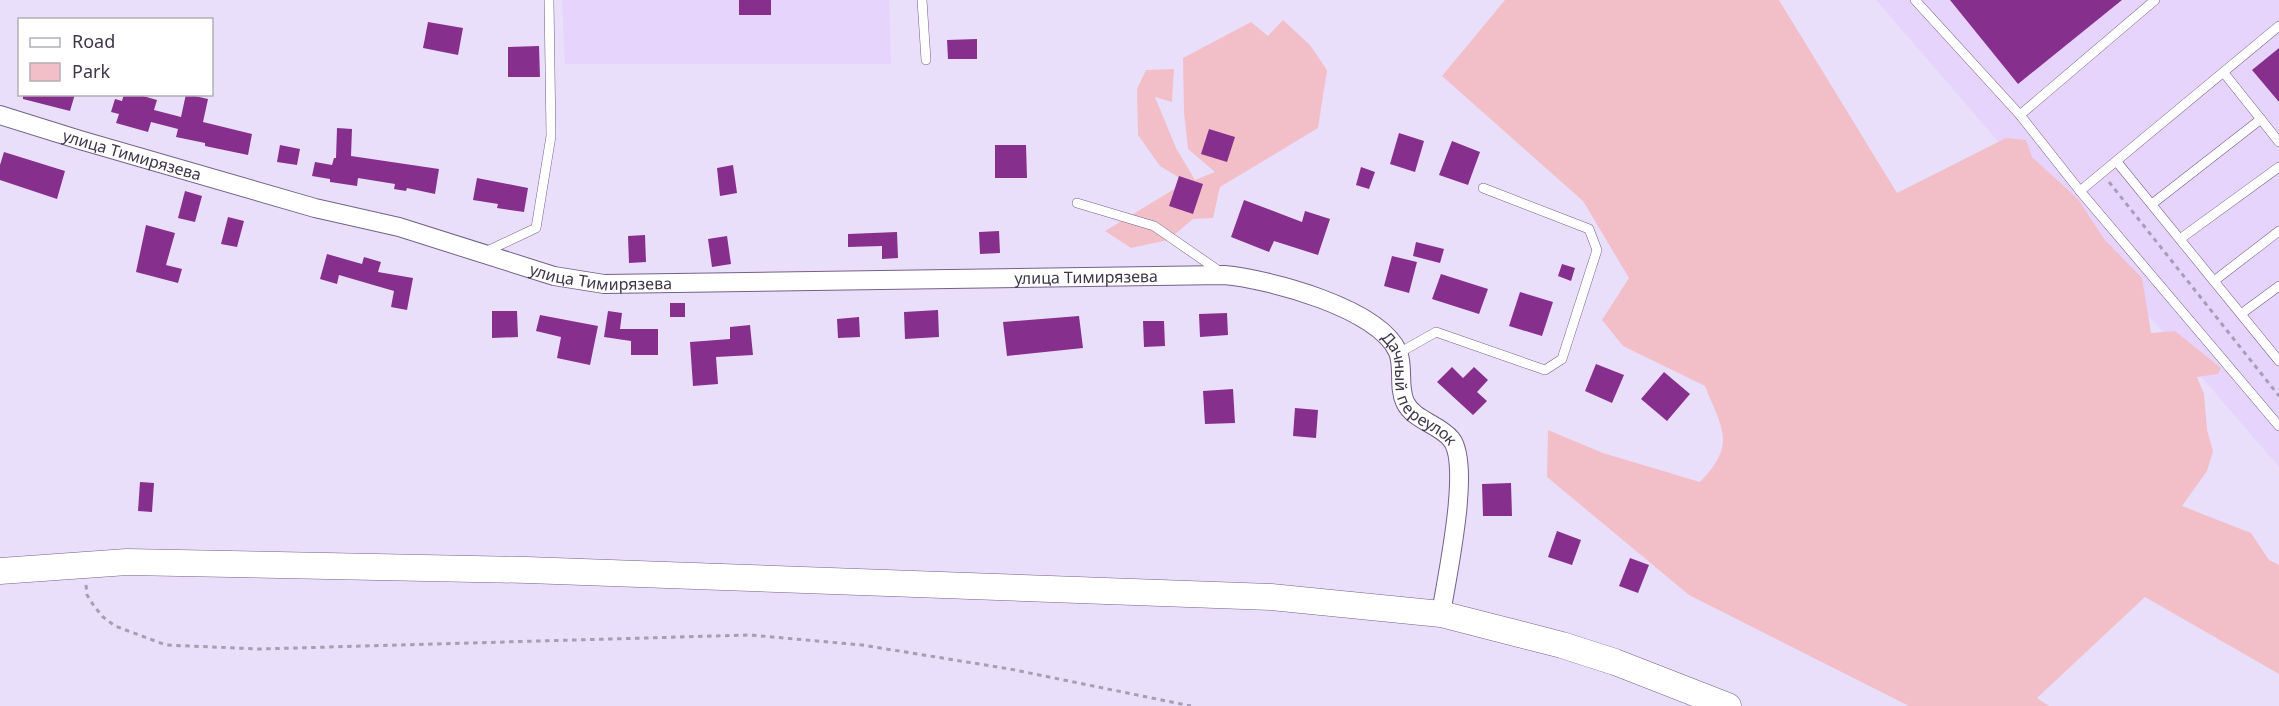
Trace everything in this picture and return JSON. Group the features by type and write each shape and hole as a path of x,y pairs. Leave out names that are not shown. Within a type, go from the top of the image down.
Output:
{"main road":[{"path":"0,571 127,562 515,570 1271,597 1441,614 1562,645 1615,662 1728,706"}],"street":[{"name":"улица Тимирязева","path":"0,115 315,208 399,227 554,276 604,284 1224,275"},
{"name":"Дачный переулок","path":"1224,275 1247,277 1301,291 1340,307 1371,324 1388,338 1399,353 1405,403 1421,419 1451,439 1458,454 1459,498 1441,614"}],"lane":[{"path":"481,254 536,228 552,136 549,0"},
{"path":"922,0 926,60"},
{"path":"1915,0 2020,115 2080,191 2277,420"},
{"path":"2020,115 2155,0"},
{"path":"2080,191 2279,26"},
{"path":"2224,73 2279,142"},
{"path":"2152,204 2261,119"},
{"path":"2117,162 2278,359"},
{"path":"2180,239 2279,167"},
{"path":"1399,353 1436,332 1545,370 1562,358 1597,249 1589,229 1484,188"},
{"path":"1077,203 1154,226 1224,275"},
{"path":"2214,281 2279,231"},
{"path":"2241,314 2279,286"}],"path":[{"path":"2102,174 2279,396"},
{"path":"83,565 87,595 103,617 115,626 166,645 259,649 750,635 862,645 1010,669 1191,706"}],"shaded area":[{"path":"562,0 889,0 891,64 565,64"},
{"path":"1876,0 2279,0 2279,467"}],"green space":[{"path":"1505,0 1779,0 1897,193 2006,138 2026,140 2032,157 2078,199 2104,239 2142,278 2151,333 2175,331 2221,368 2218,374 2197,377 2204,394 2207,430 2213,451 2207,471 2182,506 2251,533 2269,560 2279,565 2279,674 2145,597 2037,698 2049,706 1909,706 1689,595 1547,477 1548,430 1603,453 1700,482 1719,457 1723,436 1721,425 1705,386 1623,346 1602,320 1629,278 1583,201 1442,76"},
{"path":"1283,20 1310,45 1327,70 1318,128 1220,187 1213,218 1193,219 1168,240 1131,248 1105,231 1186,182 1160,166 1138,135 1137,89 1146,70 1174,69 1172,102 1155,97 1176,148 1195,180 1215,172 1188,149 1184,112 1183,58 1251,22 1268,36"}],"building":[{"path":"739,0 771,0 771,15 739,15"},
{"path":"1950,0 2122,0 2018,84"},
{"path":"428,22 463,28 458,55 423,48"},
{"path":"977,39 977,59 948,59 947,40"},
{"path":"539,46 540,77 508,77 508,47"},
{"path":"2279,48 2279,102 2252,70"},
{"path":"23,96 74,96 70,111 23,99"},
{"path":"123,96 143,96 157,100 154,110 181,117 186,96 208,99 203,122 252,134 248,155 176,137 178,129 151,122 148,132 116,123 119,114 111,112 115,99 122,101"},
{"path":"337,128 352,129 351,156 439,169 435,194 407,188 406,191 394,189 395,184 358,178 357,186 330,182 330,179 312,176 315,162 332,165 336,158"},
{"path":"1209,129 1235,137 1227,162 1201,154"},
{"path":"1399,133 1424,141 1415,172 1390,164"},
{"path":"1452,141 1480,152 1468,185 1439,175"},
{"path":"280,145 300,149 297,165 277,162"},
{"path":"995,145 1026,145 1027,178 995,178"},
{"path":"4,152 65,171 57,199 0,180 0,165"},
{"path":"733,165 737,193 720,196 717,168"},
{"path":"1361,167 1375,172 1369,189 1356,185"},
{"path":"1179,176 1203,184 1193,214 1169,206"},
{"path":"477,178 528,188 524,212 497,208 498,204 473,200"},
{"path":"185,191 202,196 195,222 178,218"},
{"path":"1244,200 1302,222 1305,211 1330,219 1318,255 1274,241 1269,252 1231,237"},
{"path":"228,217 244,221 237,247 221,244"},
{"path":"146,225 175,233 166,265 182,269 178,283 136,272"},
{"path":"999,231 1000,253 980,254 979,232"},
{"path":"897,232 898,258 882,259 882,246 848,247 848,234"},
{"path":"645,235 646,262 629,263 628,236"},
{"path":"727,236 731,264 712,267 708,239"},
{"path":"1416,242 1444,249 1440,263 1413,256"},
{"path":"327,254 362,264 364,257 381,262 378,272 413,278 407,310 391,307 394,291 339,275 337,284 320,279"},
{"path":"1392,256 1417,262 1409,293 1384,286"},
{"path":"1562,264 1575,268 1571,281 1558,276"},
{"path":"1441,274 1488,289 1479,314 1432,299"},
{"path":"1520,292 1553,302 1542,336 1509,326"},
{"path":"670,303 685,303 685,317 670,317"},
{"path":"938,310 939,337 905,339 904,312"},
{"path":"492,311 517,311 518,337 492,338"},
{"path":"608,311 622,313 620,329 658,329 658,355 631,355 631,341 604,337"},
{"path":"1227,313 1228,335 1200,337 1199,314"},
{"path":"540,315 598,326 590,365 557,358 561,337 536,331"},
{"path":"1079,316 1083,348 1007,356 1003,322"},
{"path":"859,317 860,337 838,338 837,319"},
{"path":"1143,321 1164,321 1165,346 1144,347"},
{"path":"750,325 753,355 716,357 718,384 693,386 690,342 730,339 730,327"},
{"path":"1596,364 1624,375 1612,403 1585,391"},
{"path":"1452,367 1463,378 1474,367 1488,380 1477,392 1487,401 1473,415 1437,382"},
{"path":"1664,372 1690,394 1667,421 1641,399"},
{"path":"1233,389 1235,423 1205,424 1203,391"},
{"path":"1295,408 1318,410 1316,438 1293,436"},
{"path":"140,482 154,483 152,512 138,511"},
{"path":"1511,483 1512,516 1483,516 1482,484"},
{"path":"1557,531 1581,540 1572,565 1548,557"},
{"path":"1630,558 1649,565 1638,593 1619,586"}]}
